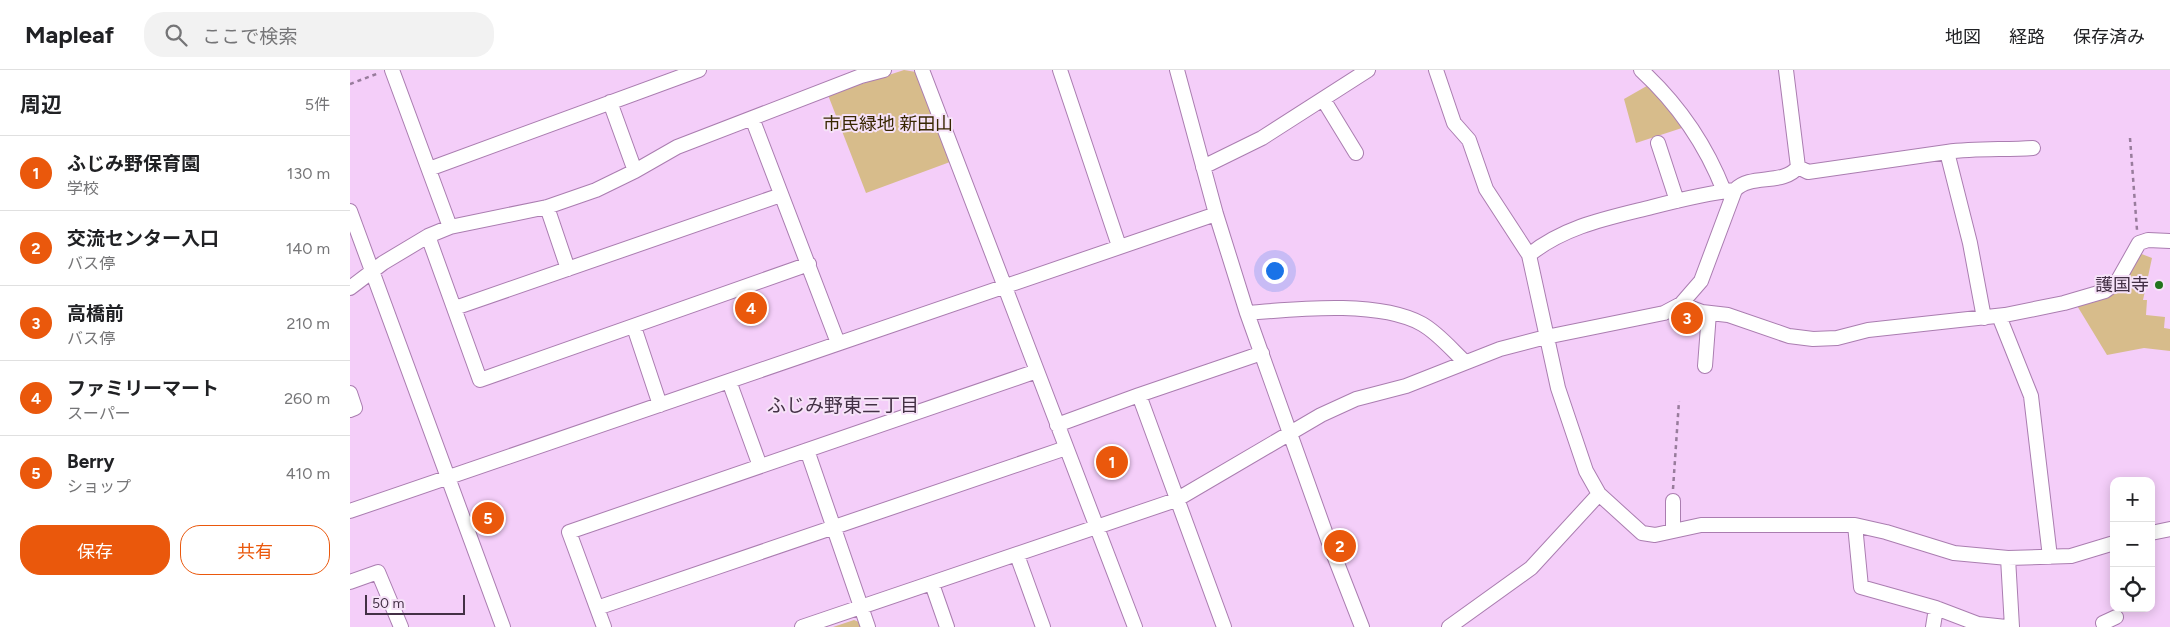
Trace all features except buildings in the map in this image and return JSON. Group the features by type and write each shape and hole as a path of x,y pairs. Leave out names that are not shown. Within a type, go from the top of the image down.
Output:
{"street":[{"path":"392,70 450,227"},
{"path":"429,169 610,102 659,77 699,70"},
{"path":"350,288 428,236 450,227 547,206 596,190 635,171 677,147 860,73 884,70"},
{"path":"922,70 1135,627"},
{"path":"1060,70 1119,246"},
{"path":"1176,70 1216,214 1247,313 1292,432 1328,540 1362,627"},
{"path":"1203,167 1262,138 1368,70"},
{"path":"1436,70 1454,123 1469,140 1486,189 1529,255 1546,337 1566,414 1586,471 1599,494 1642,533 1647,535 1701,525 1855,525 1886,532 1954,553 2008,558 2071,556 2110,544"},
{"path":"802,627 1097,529 1176,500 1338,406 1406,386 1500,349 1546,337 1656,316 1681,304 1694,291 1706,273 1729,190 1705,149 1683,117 1654,82 1641,70"},
{"path":"1786,70 1798,167"},
{"path":"1323,99 1356,153"},
{"path":"610,102 635,171"},
{"path":"752,118 838,342"},
{"path":"1658,143 1677,201"},
{"path":"1798,167 1808,172 1975,148 2004,150 2033,148"},
{"path":"1947,152 1970,243 1984,318"},
{"path":"1529,255 1545,242 1584,224 1729,190 1742,184 1789,175 1798,167"},
{"path":"455,308 781,195"},
{"path":"547,206 568,269"},
{"path":"350,211 503,627"},
{"path":"350,510 1216,214"},
{"path":"428,236 480,380 809,264"},
{"path":"1681,304 1709,313 1728,315 1789,336 1813,339 1837,338 1868,330 1999,316 2064,303 2105,291 2117,282 2139,244 2148,240 2170,241"},
{"path":"1247,313 1319,307 1401,315 1424,325 1465,362"},
{"path":"1705,366 1709,313"},
{"path":"1999,316 2031,396 2050,557"},
{"path":"634,327 660,405"},
{"path":"1057,425 1262,352"},
{"path":"604,627 569,532 1037,371"},
{"path":"729,381 760,466"},
{"path":"350,393 355,408 350,410"},
{"path":"1138,395 1224,627"},
{"path":"597,608 1066,448"},
{"path":"807,450 868,627"},
{"path":"1449,627 1531,568 1599,494"},
{"path":"1672,500 1673,531"},
{"path":"1855,525 1861,587 1936,608 1978,624 2006,627"},
{"path":"2155,532 2170,529"},
{"path":"1017,555 1043,627"},
{"path":"2008,558 2012,627"},
{"path":"350,582 378,572 401,627"},
{"path":"932,584 947,627"},
{"path":"1933,627 1936,608"},
{"path":"2105,627 2103,623 2116,617"}],"path":[{"path":"350,84 387,70"},
{"path":"2130,138 2139,244"},
{"path":"1672,500 1678,401"}],"green space":[{"name":"市民緑地 新田山","path":"904,70 916,72 950,162 866,193 828,95"},
{"path":"1652,83 1685,127 1636,143 1624,99"},
{"path":"2139,253 2152,258 2143,300 2147,300 2146,315 2165,317 2164,328 2170,329 2170,351 2144,348 2107,355 2076,304 2113,292"},
{"path":"854,620 859,622 861,627 833,627"}],"place":[{"name":"護国寺","path":"2159,285"},
{"name":"ファミリーマート","path":"751,308"},
{"name":"高橋前","path":"1687,318"},
{"name":"ふじみ野保育園","path":"1112,462"},
{"name":"Berry","path":"488,518"},
{"name":"交流センター入口","path":"1340,546"}],"district":[{"name":"ふじみ野東三丁目","path":"843,405"}]}
